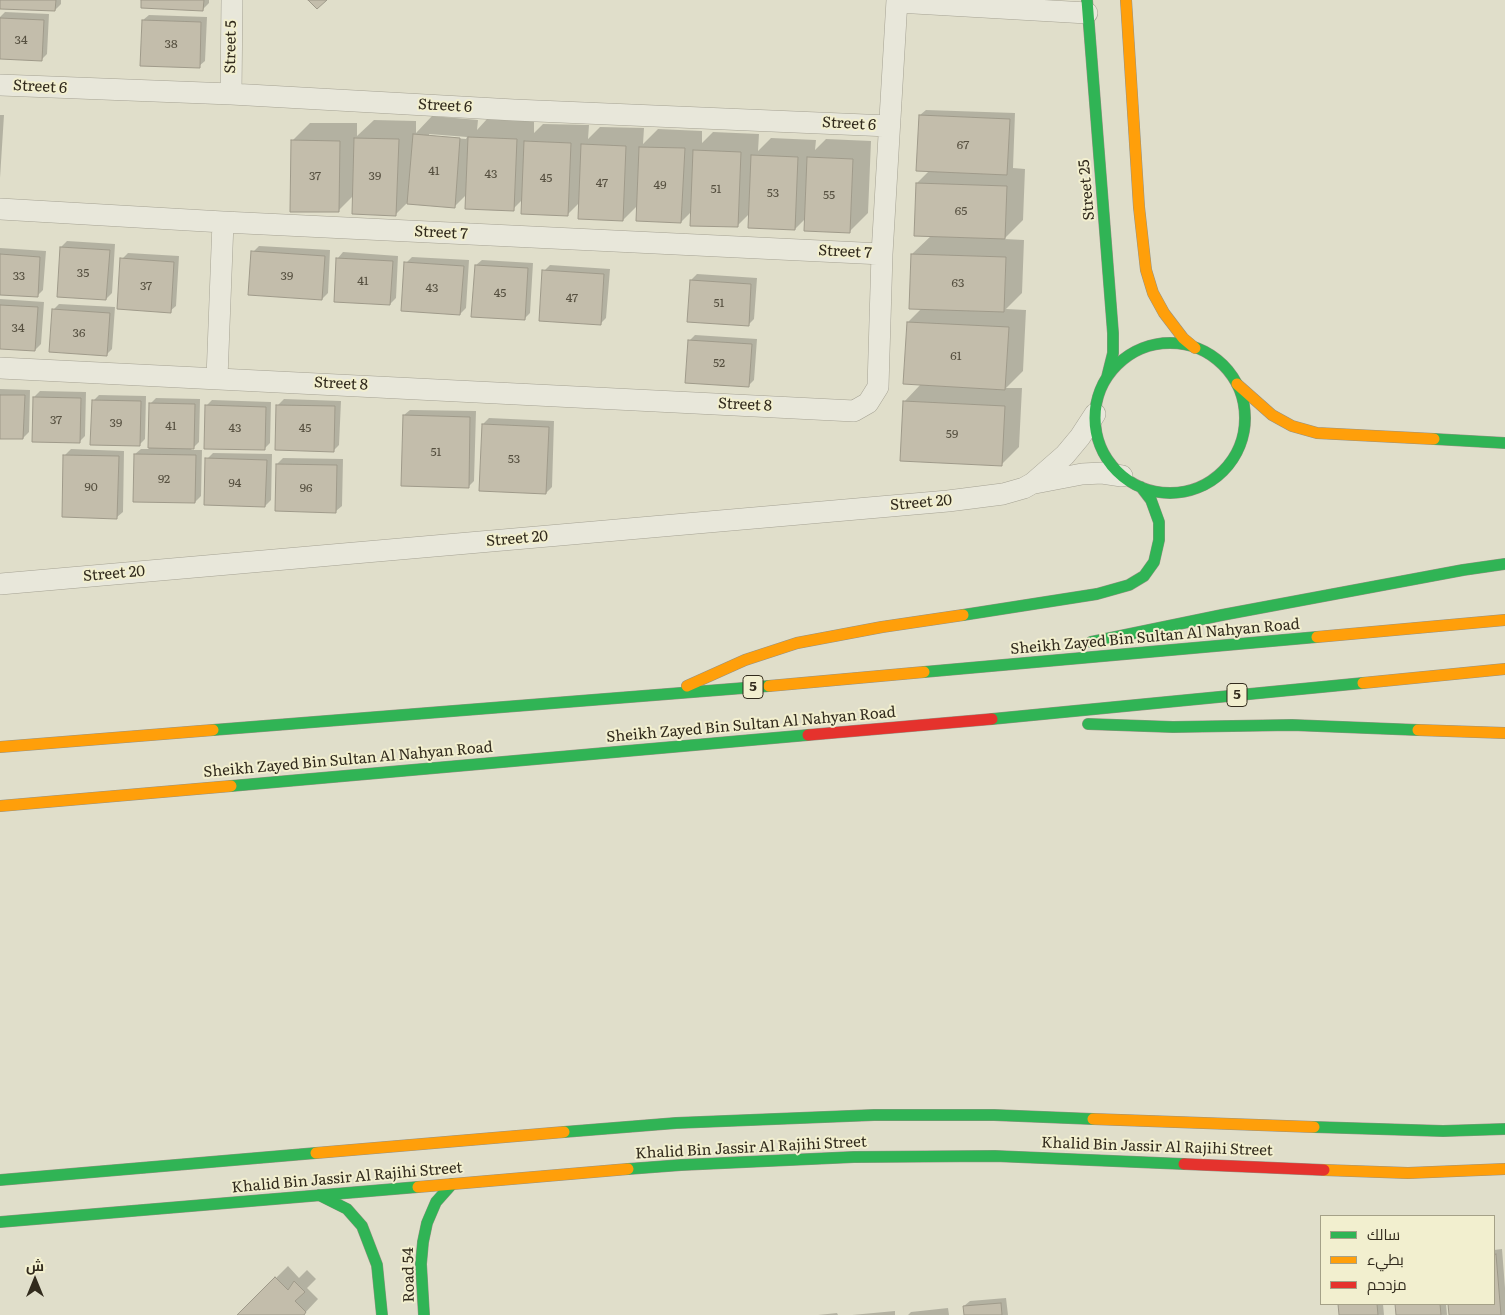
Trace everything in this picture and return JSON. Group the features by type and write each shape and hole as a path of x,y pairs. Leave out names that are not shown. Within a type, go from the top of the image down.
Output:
{"main road":[{"path":"1126,0 1139,207 1146,270 1153,293 1164,313 1183,338 1195,348 1222,364 1237,384 1272,415 1292,426 1317,433 1505,443"},
{"name":"Street 25","path":"1087,6 1112,323 1113,353 1107,378"},
{"path":"1195,348 1174,344 1148,347 1125,359 1115,367 1107,378 1097,401 1095,428 1103,452 1122,476 1141,487 1166,493 1192,490 1215,478 1233,459 1243,435 1245,409 1237,384"},
{"path":"671,694 745,660 797,643 882,627 1097,594 1129,585 1144,576 1149,570 1154,562 1159,540 1157,514 1151,500 1141,487"},
{"path":"1079,645 1222,615 1463,570 1505,564"},
{"name":"Sheikh Zayed Bin Sultan Al Nahyan Road","path":"0,747 671,694 1505,620"},
{"path":"964,669 1060,649"},
{"name":"Sheikh Zayed Bin Sultan Al Nahyan Road","path":"0,806 969,720 1505,669"},
{"path":"969,720 1173,726 1292,725 1505,733"},
{"path":"874,1115 884,1122 886,1127"},
{"name":"Khalid Bin Jassir Al Rajihi Street","path":"0,1180 676,1123 874,1115 994,1115 1236,1125 1443,1130 1505,1129"},
{"path":"986,1127 994,1115"},
{"path":"1431,1140 1443,1130"},
{"path":"986,1144 995,1156"},
{"path":"854,1157 880,1146"},
{"name":"Khalid Bin Jassir Al Rajihi Street","path":"0,1222 681,1165 854,1157 995,1156 1408,1173 1505,1169"},
{"path":"1430,1160 1449,1172"},
{"name":"Road 54","path":"424,1315 421,1264 427,1223 436,1202 452,1184"},
{"name":"Road 54","path":"319,1195 347,1209 362,1226 377,1264 382,1315"},
{"path":"380,1293 391,1282"},
{"path":"411,1282 416,1284 423,1292"}],"street":[{"name":"Street 5","path":"231,94 232,0"},
{"name":"Street 8","path":"0,368 854,411 868,403 878,387 882,254 897,1 1087,6"},
{"name":"Street 6","path":"0,85 231,94 514,110 889,126"},
{"name":"Street 7","path":"0,209 223,222 882,254"},
{"path":"217,378 223,222"},
{"name":"Street 20","path":"0,584 948,501 1003,494 1024,488 1065,456 1095,414"},
{"name":"Street 20","path":"1032,483 1082,474 1102,473 1122,476"}],"building":[{"path":"0,0 56,0 55,11 0,9"},
{"path":"141,0 204,0 203,11 141,8"},
{"path":"308,0 327,0 317,9"},
{"path":"0,18 44,20 42,61 0,59"},
{"path":"142,20 201,22 200,68 140,66"},
{"path":"919,115 1010,119 1007,175 916,171"},
{"path":"413,134 460,138 455,208 407,204"},
{"path":"468,137 517,139 514,211 465,209"},
{"path":"354,138 399,139 396,216 352,214"},
{"path":"291,140 340,141 339,212 290,212"},
{"path":"524,141 571,143 568,216 521,214"},
{"path":"581,144 626,146 623,221 578,219"},
{"path":"639,147 685,148 681,223 636,221"},
{"path":"693,150 741,152 738,227 690,226"},
{"path":"751,155 798,157 795,230 748,228"},
{"path":"807,157 853,159 850,233 804,231"},
{"path":"916,183 1007,186 1005,239 914,236"},
{"path":"60,247 110,250 106,300 57,297"},
{"path":"251,251 325,256 322,300 248,295"},
{"path":"0,254 40,257 38,297 0,295"},
{"path":"911,254 1006,257 1004,312 909,309"},
{"path":"120,258 174,262 171,313 117,309"},
{"path":"336,258 393,261 390,305 334,302"},
{"path":"404,262 464,266 460,315 401,311"},
{"path":"475,265 528,268 525,320 471,317"},
{"path":"542,270 604,274 601,325 539,321"},
{"path":"690,280 751,284 749,326 687,322"},
{"path":"0,305 38,307 35,351 0,349"},
{"path":"52,309 110,313 107,356 49,352"},
{"path":"907,322 1009,327 1005,390 903,384"},
{"path":"688,340 752,344 749,387 685,383"},
{"path":"0,395 25,395 23,439 0,439"},
{"path":"33,397 81,398 80,443 32,442"},
{"path":"92,400 141,401 140,446 90,445"},
{"path":"903,401 1005,406 1002,466 900,461"},
{"path":"149,403 195,404 194,449 148,448"},
{"path":"205,405 266,407 265,450 204,449"},
{"path":"276,405 335,406 334,452 275,450"},
{"path":"403,415 470,417 469,488 401,486"},
{"path":"482,424 549,427 546,494 479,491"},
{"path":"134,454 196,455 195,503 133,502"},
{"path":"63,455 119,456 117,519 62,517"},
{"path":"205,458 267,460 265,507 204,505"},
{"path":"276,464 337,465 336,513 275,511"},
{"path":"1495,1254 1501,1315 1449,1315 1448,1305 1495,1305"},
{"path":"275,1277 288,1290 294,1281 305,1292 295,1301 306,1312 304,1315 237,1315"},
{"path":"1001,1303 1002,1315 964,1315 963,1306"},
{"path":"1338,1305 1377,1305 1378,1315 1339,1315"},
{"path":"1395,1305 1440,1305 1441,1315 1396,1315"}],"traffic: fast":[{"path":"1087,0 1113,333 1113,353 1107,377"},
{"path":"1170,343 1199,349 1223,365 1239,389 1245,418 1239,447 1223,471 1199,487 1170,493 1141,487 1117,471 1101,447 1095,418 1101,389 1117,365 1141,349 1170,343"},
{"path":"1434,439 1505,443"},
{"path":"963,615 1097,594 1129,585 1144,576 1154,562 1159,540 1159,522 1151,500 1141,487"},
{"path":"1091,642 1222,615 1463,570 1505,564"},
{"path":"924,672 1317,637"},
{"path":"992,719 1363,683"},
{"path":"213,730 769,686"},
{"path":"1088,724 1173,727 1292,725 1418,730"},
{"path":"231,786 808,735"},
{"path":"564,1132 676,1123 874,1115 994,1115 1093,1119"},
{"path":"1314,1127 1443,1131 1505,1129"},
{"path":"0,1180 316,1153"},
{"path":"628,1169 854,1157 995,1156 1184,1164"},
{"path":"424,1315 421,1264 427,1223 436,1202 452,1184"},
{"path":"0,1222 418,1187"},
{"path":"319,1195 347,1209 362,1226 377,1265 382,1315"}],"traffic: slow":[{"path":"1126,0 1139,207 1146,270 1153,293 1164,313 1183,338 1195,348"},
{"path":"1237,384 1272,415 1292,426 1317,433 1434,439"},
{"path":"687,686 745,660 797,643 882,627 963,615"},
{"path":"1317,637 1505,620"},
{"path":"1363,683 1505,669"},
{"path":"769,686 924,672"},
{"path":"0,747 213,730"},
{"path":"1418,730 1505,733"},
{"path":"0,806 231,786"},
{"path":"1093,1119 1314,1127"},
{"path":"316,1153 564,1132"},
{"path":"418,1187 628,1169"},
{"path":"1324,1170 1408,1173 1505,1169"}],"traffic: jam":[{"path":"808,735 992,719"},
{"path":"1184,1164 1324,1170"}]}
